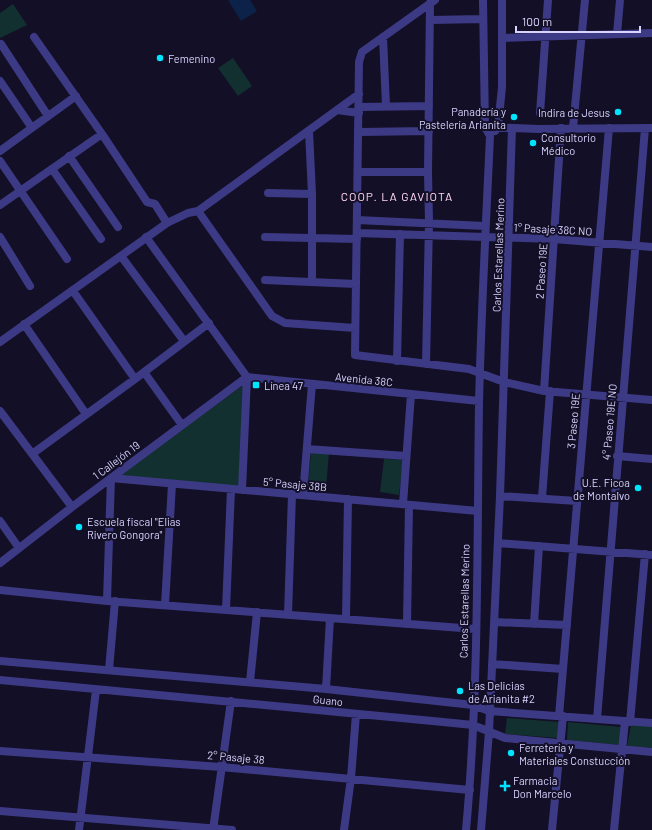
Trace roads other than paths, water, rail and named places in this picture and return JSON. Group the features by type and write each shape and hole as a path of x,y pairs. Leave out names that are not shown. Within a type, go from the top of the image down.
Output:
{"street":[{"path":"483,0 482,19 485,127 490,136 498,127 502,87 502,0"},
{"path":"540,113 548,0"},
{"path":"573,128 584,0"},
{"path":"617,34 620,0"},
{"path":"426,364 428,235 430,223 428,172 430,20 433,2"},
{"path":"433,2 362,52 359,62 355,355 469,369 504,382 547,391 652,400"},
{"path":"430,20 482,19"},
{"path":"502,38 652,33"},
{"path":"34,37 148,202 154,204 167,222"},
{"path":"383,37 386,106"},
{"path":"1,44 48,116"},
{"path":"0,81 32,128"},
{"path":"0,342 167,222 188,212 198,211 359,94"},
{"path":"0,151 76,96"},
{"path":"337,110 359,110 386,106 429,106"},
{"path":"485,127 648,128"},
{"name":"Carlos Estarellas Merino","path":"481,830 489,732 498,543 510,237 512,128"},
{"name":"2 Paseo 19E","path":"542,498 554,239 561,128"},
{"name":"3 Paseo 19E","path":"552,830 561,743 563,669 609,128"},
{"name":"4° Paseo 19E NO","path":"597,719 635,246 648,128"},
{"path":"309,131 312,194 312,282"},
{"path":"359,132 429,131"},
{"path":"0,205 102,134"},
{"name":"Carlos Estarellas Merino","path":"466,830 470,790 473,705 479,401 484,237 490,136"},
{"path":"69,156 118,227"},
{"path":"0,161 21,190 66,259"},
{"path":"52,169 101,239"},
{"path":"358,172 428,172"},
{"path":"268,193 312,194"},
{"path":"198,211 272,316 277,320 285,323 355,328"},
{"path":"357,220 485,226"},
{"path":"397,361 400,234"},
{"name":"1° Pasaje 38C NO","path":"264,237 400,234 554,239 652,247"},
{"path":"0,237 30,286"},
{"path":"146,237 247,377 242,490"},
{"path":"121,256 184,341"},
{"path":"264,280 356,284"},
{"path":"73,291 135,379"},
{"path":"32,454 209,323"},
{"path":"24,324 86,414"},
{"path":"144,372 182,425"},
{"name":"Avenida 38C","path":"247,377 479,401"},
{"name":"1 Callejón 19","path":"0,563 72,507 247,377"},
{"path":"303,495 312,384"},
{"path":"407,624 406,456 410,394"},
{"path":"2,416 72,507"},
{"path":"307,449 406,456"},
{"path":"617,456 652,459"},
{"path":"109,670 111,601 111,478"},
{"name":"5° Pasaje 38B","path":"111,478 478,511"},
{"path":"165,605 172,484"},
{"path":"226,610 231,489"},
{"path":"288,615 292,494"},
{"path":"500,496 577,501"},
{"path":"346,620 348,499"},
{"path":"0,521 19,548"},
{"path":"498,543 649,554 623,749 614,830"},
{"path":"534,624 539,546"},
{"path":"0,590 111,601 475,630"},
{"path":"250,682 256,612"},
{"path":"326,689 330,618"},
{"path":"494,622 567,625"},
{"name":"Guano","path":"0,662 326,689 473,705 489,711 652,724"},
{"path":"492,664 563,669"},
{"name":"Guano","path":"0,680 472,725 505,738 652,752"},
{"path":"79,830 96,690"},
{"path":"214,829 221,767 231,701"},
{"path":"344,830 351,778 356,714"},
{"name":"2° Pasaje 38","path":"0,751 221,767 470,790"},
{"path":"0,811 232,830"}],"water":[{"path":"228,0 250,0 257,11 241,21"}],"place":[{"name":"Femenino","path":"160,58"},
{"name":"Indira de Jesus","path":"618,112"},
{"name":"Panadería y Pastelería Arianita","path":"514,117"},
{"name":"Consultorio Médico","path":"533,143"},
{"name":"Línea 47","path":"256,385"},
{"name":"U.E. Ficoa de Montalvo","path":"638,488"},
{"name":"Escuela fiscal \"Elias Rivero Gongora\"","path":"79,527"},
{"name":"Las Delicias de Arianita #2","path":"460,691"},
{"name":"Ferretería y Materiales Constucción","path":"511,753"},
{"name":"Farmacia Don Marcelo","path":"505,786"}],"district":[{"name":"COOP. LA GAVIOTA","path":"397,196"}]}
